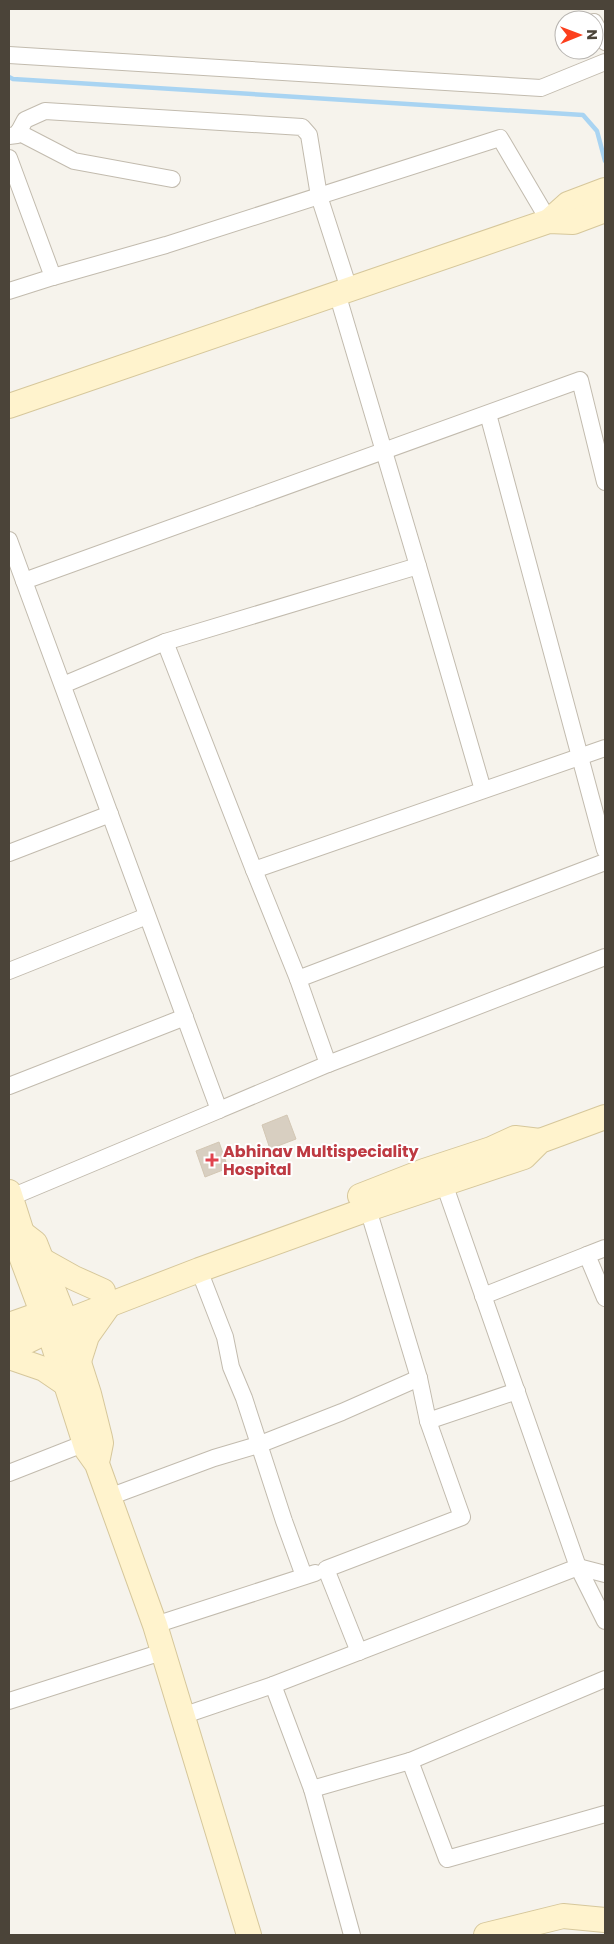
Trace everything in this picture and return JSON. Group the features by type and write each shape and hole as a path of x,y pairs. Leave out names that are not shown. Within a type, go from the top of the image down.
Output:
{"street":[{"path":"9,55 541,88 605,62"},
{"path":"172,180 74,161 14,134 25,120 45,112 302,127 309,135 319,196 384,451 482,790"},
{"path":"9,291 166,245 500,138 549,221"},
{"path":"9,158 54,277"},
{"path":"549,221 568,204 605,190"},
{"path":"9,406 549,221 572,222 605,210"},
{"path":"24,581 580,380 605,482"},
{"path":"488,414 605,850"},
{"path":"9,540 220,1110"},
{"path":"63,685 165,642 418,566"},
{"path":"165,642 298,979 328,1064"},
{"path":"254,870 605,748"},
{"path":"10,847 110,814"},
{"path":"298,979 605,862"},
{"path":"9,971 148,916"},
{"path":"93,1441 66,1384 54,1318 40,1258 34,1243 22,1233 9,1196 328,1064 605,957"},
{"path":"9,1086 185,1017"},
{"path":"9,1325 54,1318 297,1222 441,1175 524,1157 540,1141 605,1117"},
{"path":"79,1361 88,1336 106,1298 200,1270 368,1209 441,1175"},
{"path":"441,1175 578,1567 605,1621"},
{"path":"155,1625 326,1569 462,1517 428,1421 419,1378 368,1209"},
{"path":"22,1233 18,1248 54,1318 79,1361 93,1441"},
{"path":"483,1296 605,1248"},
{"path":"587,1255 605,1298"},
{"path":"40,1258 106,1298"},
{"path":"200,1270 225,1337 231,1368 244,1398 258,1445 304,1576"},
{"path":"9,1350 54,1318"},
{"path":"9,1356 44,1369 66,1384"},
{"path":"109,1497 214,1458 258,1445 342,1412 419,1378"},
{"path":"428,1421 517,1391"},
{"path":"9,1473 93,1441 101,1443 97,1464 155,1625 249,1935"},
{"path":"182,1716 359,1652 578,1567 605,1574"},
{"path":"326,1569 359,1652"},
{"path":"9,1702 162,1652"},
{"path":"312,1789 410,1761 605,1679"},
{"path":"273,1684 312,1789 352,1935"},
{"path":"410,1761 447,1859 605,1814"},
{"path":"486,1935 562,1916 605,1920"}],"building":[{"path":"287,1115 296,1139 270,1149 262,1125"},
{"path":"219,1142 228,1168 205,1177 196,1151"}],"waterway":[{"path":"9,77 13,79 583,115 597,131 605,161"}],"place":[{"name":"Abhinav Multispeciality Hospital","path":"212,1160"}]}
